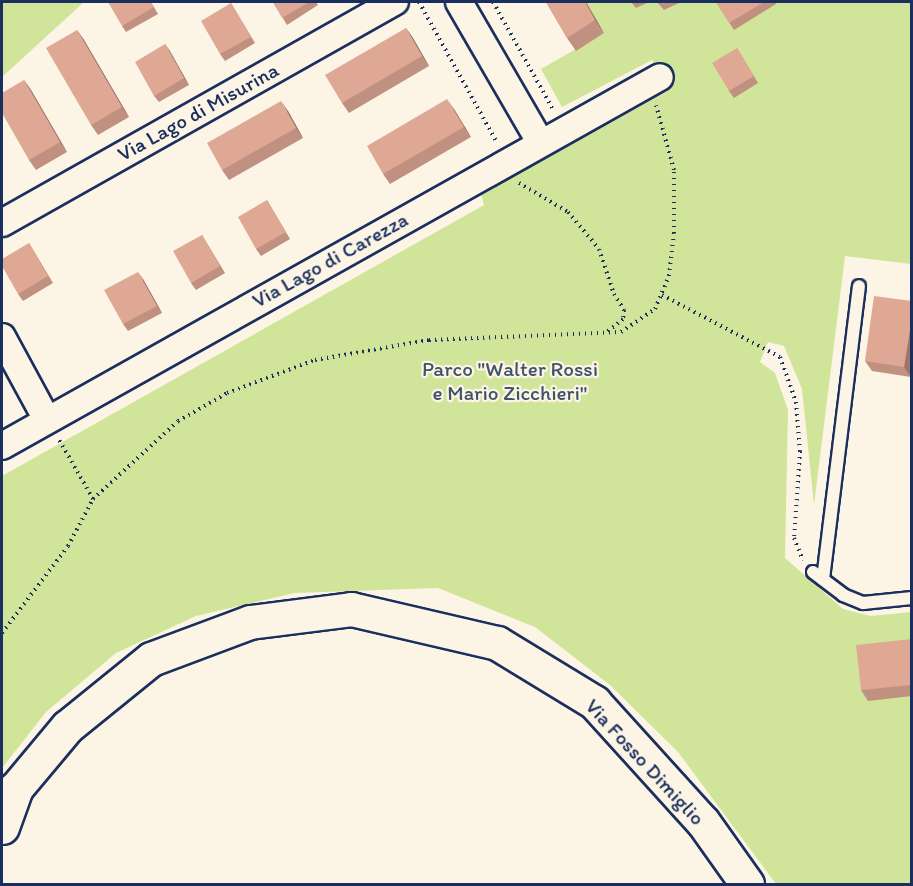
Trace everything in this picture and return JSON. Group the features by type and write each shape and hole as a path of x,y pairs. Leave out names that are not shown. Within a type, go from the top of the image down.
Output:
{"main road":[{"name":"Via Fosso Dimiglio","path":"2,827 9,793 68,727 151,659 250,622 351,609 498,643 594,702 703,822 747,885"}],"street":[{"name":"Via Lago di Misurina","path":"2,223 395,2"},
{"path":"459,2 540,142"},
{"name":"Via Lago di Carezza","path":"2,446 540,142 654,81"},
{"path":"2,338 47,420"}],"lane":[{"path":"859,286 818,576 863,603 912,598"}],"path":[{"path":"418,2 497,143 488,149"},
{"path":"493,2 565,129"},
{"path":"2,633 68,546 93,499 178,421 227,393 315,360 429,340 621,332 655,309 662,295 674,233 674,170 654,81"},
{"path":"518,179 522,187 541,194 568,212 599,249 614,294 624,310 623,319 606,333"},
{"path":"662,295 780,357 796,402 800,451 794,538 800,555 818,576"},
{"path":"47,420 93,499"}],"green space":[{"path":"2,2 84,2 2,77"},
{"name":"Parco \"Walter Rossi e Mario Zicchieri\"","path":"586,2 911,2 911,264 845,256 814,505 802,389 784,346 768,342 760,362 775,373 788,410 785,558 843,609 871,616 911,612 911,884 776,884 678,752 610,685 535,627 438,588 294,593 196,616 116,653 46,712 2,768 2,476 484,205 481,194 668,91 652,60 562,107 541,69 604,33"}],"building":[{"path":"108,2 150,2 154,7 122,26"},
{"path":"273,2 309,2 282,18"},
{"path":"546,2 585,2 595,20 567,38"},
{"path":"716,2 764,2 729,23"},
{"path":"231,3 251,37 220,54 201,21"},
{"path":"406,28 422,56 342,103 325,75"},
{"path":"77,30 122,107 91,125 46,48"},
{"path":"165,44 184,78 154,96 135,62"},
{"path":"737,48 754,76 729,91 712,63"},
{"path":"24,80 60,142 29,160 2,113 2,93"},
{"path":"447,99 464,127 383,174 367,146"},
{"path":"281,101 296,128 222,170 207,143"},
{"path":"267,200 286,232 256,249 238,217"},
{"path":"202,235 220,266 191,283 173,251"},
{"path":"29,243 48,276 18,294 2,266 2,259"},
{"path":"138,272 157,306 123,324 104,290"},
{"path":"874,296 912,301 912,317 904,367 865,361"},
{"path":"912,639 912,685 861,690 856,645"}]}
